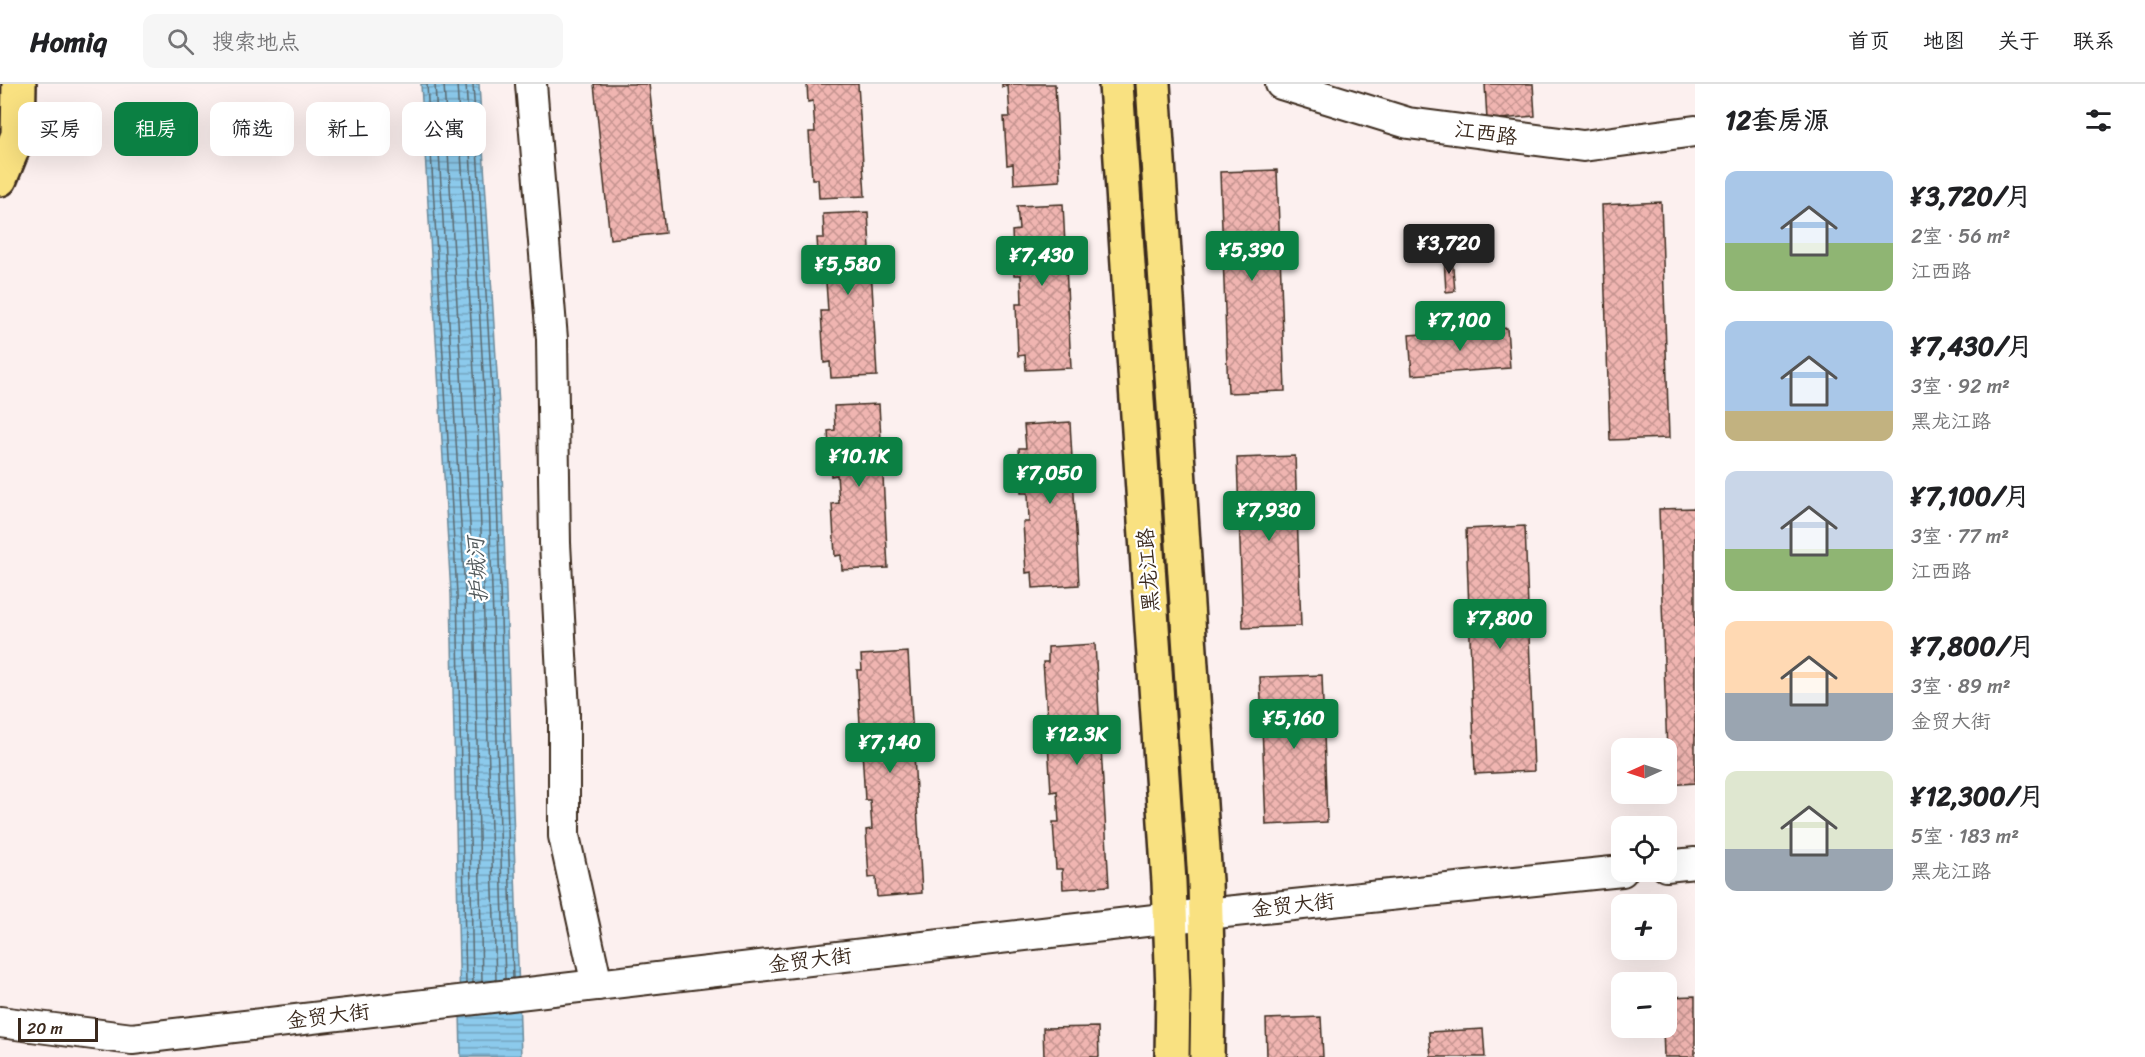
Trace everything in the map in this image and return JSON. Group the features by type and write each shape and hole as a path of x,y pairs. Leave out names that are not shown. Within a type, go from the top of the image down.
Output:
{"main road":[{"path":"0,180 18,135 19,84"},
{"name":"黑龙江路","path":"1116,84 1171,918 1172,1057"},
{"name":"黑龙江路","path":"1153,84 1206,914 1208,1057"}],"street":[{"path":"531,84 552,339 555,543 564,711 564,836 597,985"},
{"name":"江西路","path":"1281,84 1408,123 1582,146 1695,131"},
{"path":"1677,865 1695,863"},
{"name":"金贸大街","path":"0,1022 132,1039 1206,914 1611,872"}],"water":[{"path":"421,84 479,84 480,102 422,102"},
{"name":"护城河","path":"425,156 483,156 501,439 521,1057 461,1057 451,594"}],"building":[{"path":"594,84 649,84 665,233 610,239"},
{"path":"807,84 858,84 865,196 819,198 818,179 812,179 809,132 815,132 813,101 808,102"},
{"path":"1002,84 1055,84 1060,181 1014,184 1013,164 1007,165 1004,117 1010,117 1008,86 1002,87"},
{"path":"1485,84 1533,84 1535,116 1487,120"},
{"path":"1277,170 1285,391 1228,393 1220,172"},
{"path":"1661,202 1669,438 1610,440 1602,205"},
{"path":"1063,204 1071,368 1026,370 1025,355 1018,356 1016,304 1022,304 1021,275 1014,275 1012,231 1019,230 1017,206"},
{"path":"868,212 877,376 831,378 830,362 824,363 821,311 828,311 826,282 820,283 817,238 824,238 823,214"},
{"path":"1452,257 1455,291 1446,292 1444,258"},
{"path":"1507,328 1510,368 1412,375 1409,335"},
{"path":"879,404 888,568 842,570 841,555 835,556 832,504 839,503 837,475 831,476 828,431 835,430 834,406"},
{"path":"1070,422 1079,585 1033,588 1032,572 1026,573 1023,522 1029,522 1028,493 1021,493 1019,448 1026,448 1024,425"},
{"path":"1295,456 1301,626 1243,628 1237,458"},
{"path":"1695,508 1695,783 1677,784 1677,738 1666,738 1659,509"},
{"path":"1525,526 1534,771 1475,774 1466,529"},
{"path":"1095,644 1109,886 1063,889 1062,869 1056,869 1053,822 1059,822 1057,791 1051,792 1048,742 1054,741 1053,715 1047,716 1043,662 1048,662 1048,647"},
{"path":"908,652 922,893 877,897 876,877 869,878 866,830 872,829 870,800 865,800 862,750 867,749 866,724 860,724 857,670 862,670 861,655"},
{"path":"1322,675 1327,822 1266,825 1260,677"},
{"path":"1695,996 1695,1057 1664,1057 1663,1038 1677,1038 1677,997"},
{"path":"1321,1017 1323,1057 1267,1057 1266,1019"},
{"path":"1098,1027 1099,1057 1044,1057 1043,1028"},
{"path":"1483,1029 1485,1057 1431,1057 1429,1032"}]}
